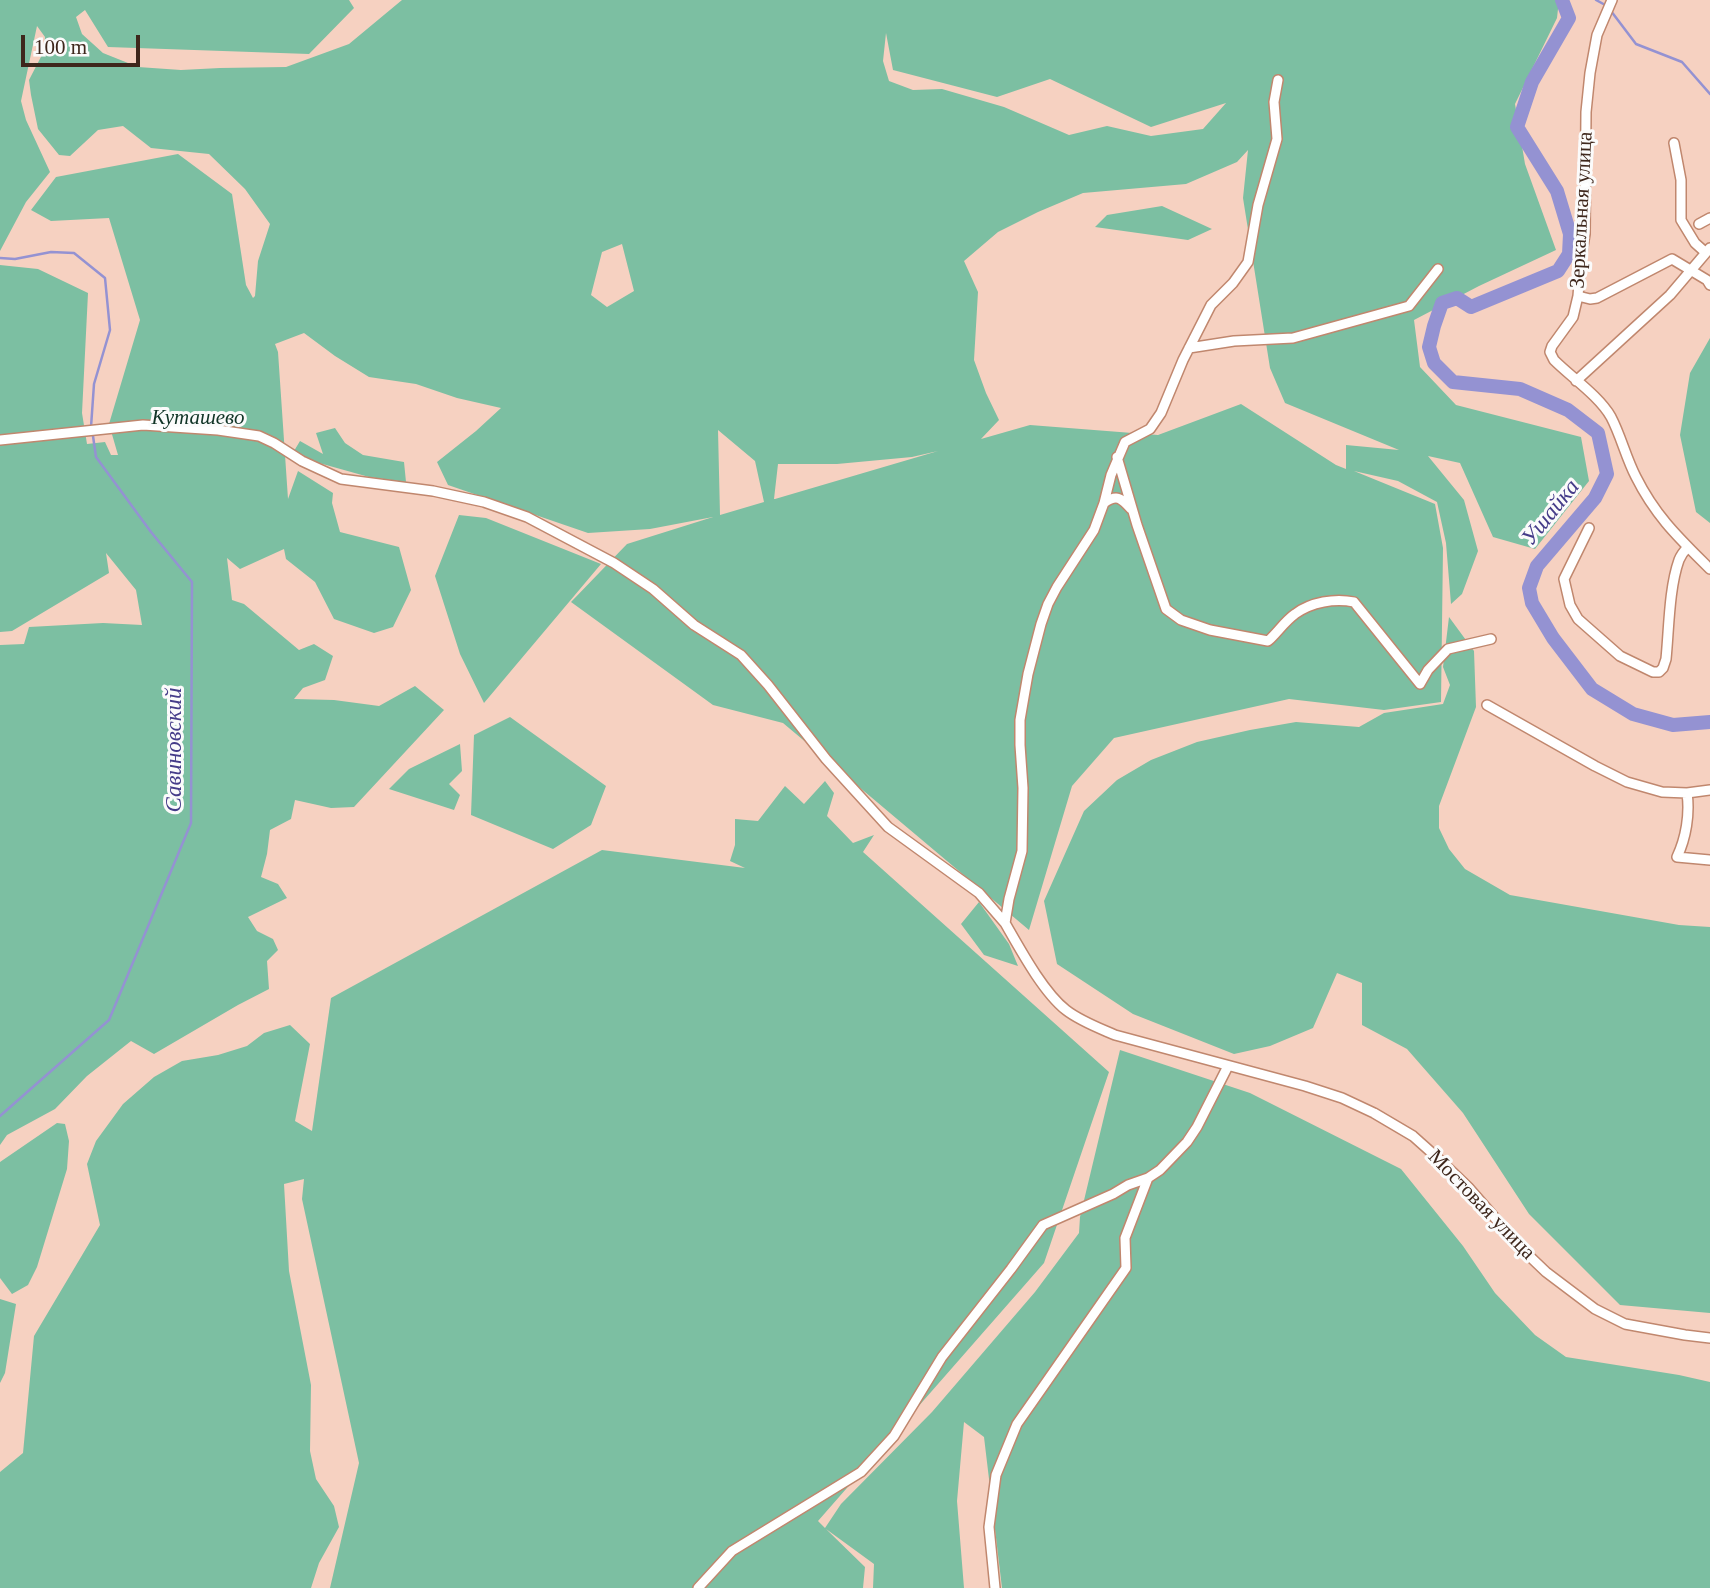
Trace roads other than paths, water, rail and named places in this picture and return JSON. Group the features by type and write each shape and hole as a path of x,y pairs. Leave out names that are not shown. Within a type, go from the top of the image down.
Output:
{"street":[{"name":"Зеркальная улица","path":"1612,0 1597,35 1590,73 1586,112 1585,234 1578,296 1573,317 1550,352 1554,360 1611,417 1645,494 1664,523 1710,569"},
{"path":"1005,923 1021,851 1023,788 1020,720 1041,624 1057,587 1094,530 1125,442 1150,429 1161,413 1211,305 1233,283 1248,262 1258,205 1277,139 1274,102 1279,80"},
{"path":"1576,381 1670,295 1708,250 1695,243 1681,220 1681,180 1674,143"},
{"path":"1699,224 1710,218"},
{"path":"1578,296 1597,298 1672,259 1691,269 1710,285"},
{"path":"1189,348 1234,341 1293,338 1409,306 1438,270"},
{"name":"Мостовая улица","path":"0,440 143,425 218,430 259,436 341,480 433,491 484,502 527,517 614,563 653,589 694,625 741,655 826,759 888,827 979,894 1005,923 1046,987 1066,1010 1115,1035 1305,1086 1342,1098 1374,1113 1413,1136 1468,1187 1546,1272 1595,1309 1625,1324 1710,1338"},
{"path":"1118,457 1166,609 1181,620 1210,630 1268,641 1295,614 1308,607 1337,600 1354,602 1420,684 1428,670 1448,649 1492,639"},
{"path":"1104,503 1118,498 1133,511"},
{"path":"1589,528 1564,579 1570,605 1578,619 1620,656 1653,672 1659,672 1663,668 1666,659 1673,582 1678,561 1688,547"},
{"path":"1487,705 1627,782 1662,792 1710,790"},
{"path":"1687,793 1689,806 1686,826 1676,857 1710,860"},
{"path":"698,1588 732,1551 861,1472 894,1436 942,1357 1043,1225 1148,1178 1166,1165 1197,1127 1228,1066"},
{"path":"995,1588 989,1527 996,1475 1017,1424 1126,1268 1125,1238 1148,1178"}],"waterway":[{"name":"Ушайка","path":"1562,0 1569,18 1532,82 1517,127 1557,191 1570,234 1569,254 1558,271 1471,307 1457,298 1442,303 1429,347 1434,363 1453,382 1520,389 1568,410 1598,433 1607,474 1595,498 1537,566 1529,588 1532,603 1553,638 1592,689 1633,714 1673,725 1710,722"},
{"path":"1596,0 1607,6"},
{"path":"1611,11 1636,44 1682,62 1710,94"},
{"name":"Савиновский","path":"0,258 15,259 51,252 74,253 105,278 110,330 94,384 91,427"},
{"name":"Савиновский","path":"0,1116 109,1020 191,823 192,582 96,457 93,436"}],"park label":[{"name":"Куташево","path":"198,418"}]}
